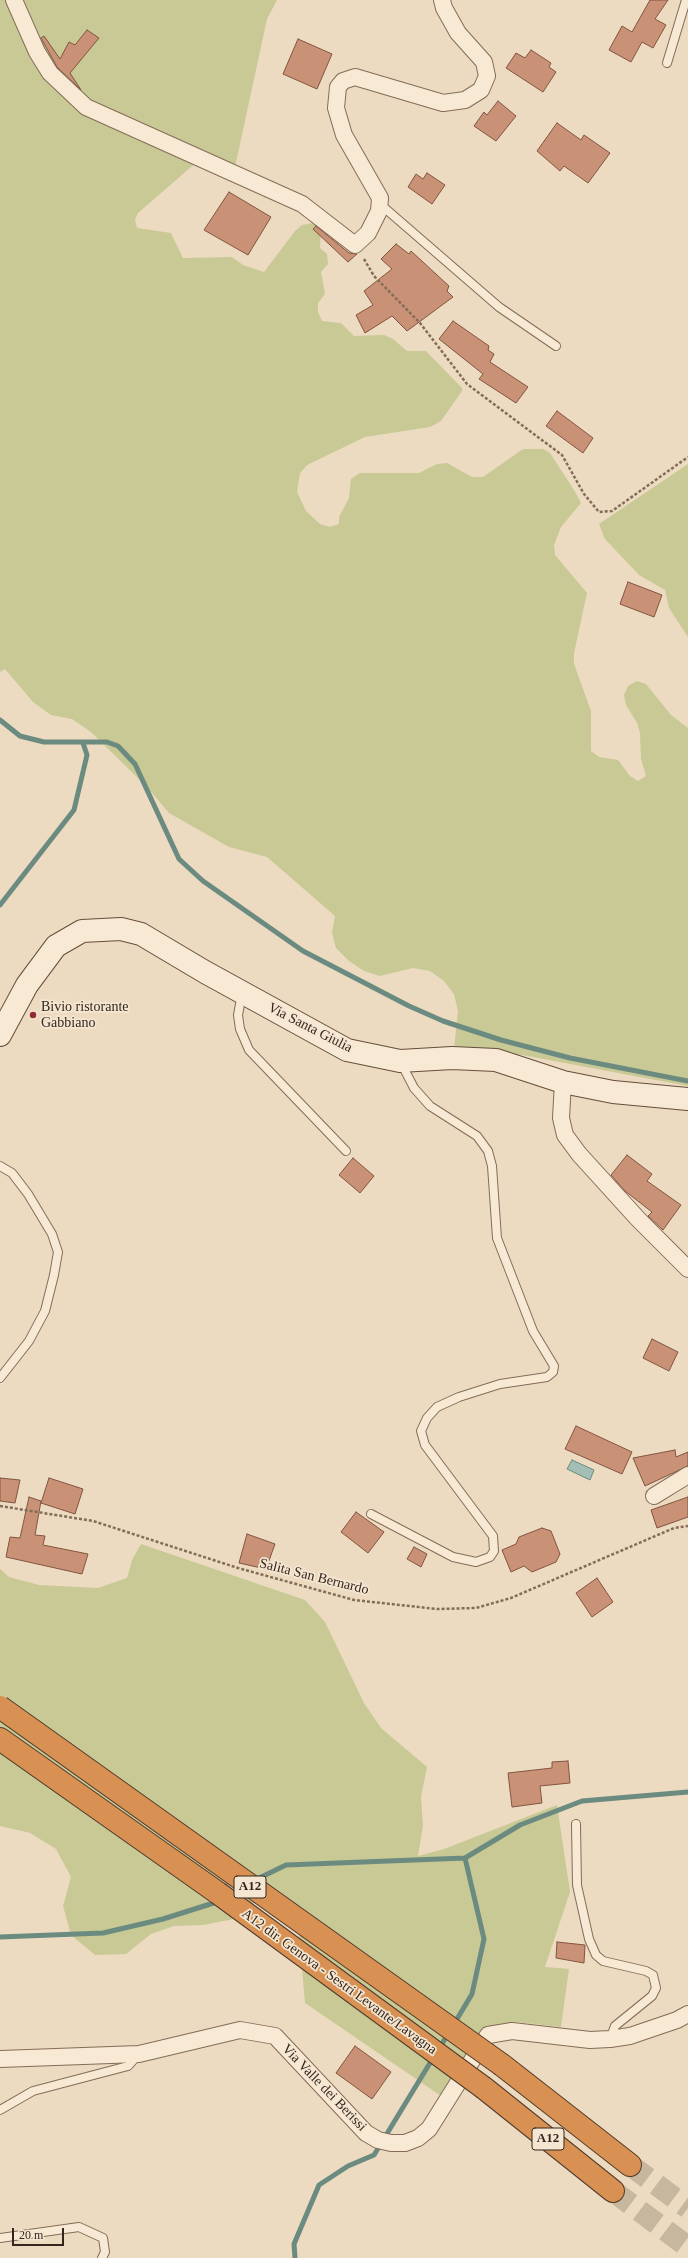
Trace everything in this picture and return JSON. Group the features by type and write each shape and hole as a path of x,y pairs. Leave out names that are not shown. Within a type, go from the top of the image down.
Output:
{"highway":[{"name":"A12","path":"0,1707 502,2065 630,2165"},
{"name":"A12 dir. Genova - Sestri Levante/Lavagna","path":"0,1739 218,1893 484,2088 613,2191"}],"street":[{"path":"14,0 37,52 50,73 86,107 302,204 355,245 368,233 379,211 380,198 344,135 336,108 338,86 343,81 355,77 443,103 465,100 481,90 487,76 484,62 458,33 444,8 442,0"},
{"name":"Via Santa Giulia","path":"0,1035 27,985 56,946 82,931 108,928 141,934 347,1050 400,1061 452,1058 496,1060 563,1082 613,1092 688,1099"},
{"path":"0,1008 27,985"},
{"path":"563,1082 561,1118 565,1135 579,1154 622,1202 687,1267"},
{"path":"654,1496 688,1475"},
{"name":"Via Valle dei Berissi","path":"0,2059 139,2054 240,2030 275,2036 366,2133 378,2140 391,2143 405,2142 418,2138 429,2129 488,2035 512,2031 590,2040 610,2039 630,2036 677,2020 688,2014"}],"lane":[{"path":"667,63 686,0"},
{"path":"379,204 499,307 556,346"},
{"path":"242,992 238,1003 238,1015 240,1029 249,1050 346,1151"},
{"path":"371,1514 453,1557 476,1562 490,1558 494,1551 493,1536 425,1445 421,1431 427,1418 437,1407 459,1397 500,1384 547,1377 553,1372 554,1366 533,1331 497,1238 492,1166 488,1151 477,1136 430,1106 411,1083 400,1061"},
{"path":"0,1166 6,1168 12,1173 28,1194 52,1234 58,1252 45,1311 29,1341 0,1378"},
{"path":"576,1824 577,1885 589,1939 596,1956 603,1961 646,1971 653,1976 656,1988 652,1996 615,2026 610,2039"},
{"path":"0,2110 33,2091 128,2066 139,2054"},
{"path":"0,2238 79,2227 103,2238 105,2252 102,2258"}],"path":[{"path":"355,245 374,276 420,323 467,384 562,455 584,494 599,512 612,511 688,457"},
{"name":"Salita San Bernardo","path":"0,1506 93,1521 238,1568 354,1600 437,1609 476,1608 511,1598 674,1528 688,1526"}],"green space":[{"path":"0,0 277,0 267,19 235,167 198,161 138,213 135,220 137,228 171,233 183,258 232,257 243,265 264,272 295,231 302,225 313,223 321,228 320,248 327,254 328,264 321,272 325,294 318,303 318,312 322,321 341,323 354,336 384,335 393,339 407,351 426,351 462,388 462,391 441,421 430,427 365,437 307,465 300,473 297,492 306,511 320,524 330,527 339,524 339,517 349,498 351,479 360,473 419,473 437,464 447,463 472,477 483,477 523,449 543,449 550,453 574,490 581,503 561,527 554,545 555,555 587,593 574,653 574,664 591,711 591,751 599,757 618,760 630,776 638,781 646,776 641,759 640,733 637,723 626,705 624,695 628,686 637,681 646,684 671,715 688,728 688,1086 522,1055 454,1049 458,1011 454,994 444,981 430,971 413,968 380,976 364,971 349,961 336,948 332,933 335,916 267,857 229,847 169,813 147,787 91,732 72,719 51,715 33,702 5,669 0,672"},
{"path":"688,464 688,637 669,608 665,590 639,575 605,539 599,524"},
{"path":"141,1544 305,1600 325,1622 364,1703 381,1728 427,1767 421,1797 423,1826 418,1856 444,1849 557,1805 570,1892 545,1967 569,1969 561,2027 517,2022 490,2027 475,2039 441,2096 305,2003 299,1934 272,1889 234,1919 203,1925 174,1926 151,1934 126,1954 95,1955 71,1935 63,1906 71,1877 56,1849 30,1833 0,1826 0,1569 9,1577 39,1585 98,1588 127,1578 132,1560"}],"shaded area":[{"path":"572,1460 594,1470 590,1480 567,1469"}],"building":[{"path":"650,0 668,0 655,19 666,25 653,48 642,42 631,62 609,50 622,26 632,32"},
{"path":"87,30 99,38 70,73 81,90 57,67 41,38 44,36 60,59 69,42 75,45"},
{"path":"298,39 332,54 317,89 283,74"},
{"path":"531,50 551,63 549,67 556,72 543,92 506,68 516,53 525,58"},
{"path":"498,101 516,116 496,141 474,126 484,112 487,115"},
{"path":"557,123 581,140 584,135 610,153 588,183 564,166 560,171 537,151"},
{"path":"427,173 445,185 432,204 408,187 416,174 423,179"},
{"path":"229,192 271,217 248,255 204,230"},
{"path":"316,226 349,253 357,254 348,262 313,229"},
{"path":"396,244 409,254 411,251 449,286 447,291 453,297 407,331 392,316 365,333 356,315 373,305 364,291 392,269 381,259"},
{"path":"453,321 489,346 488,350 494,354 490,362 528,387 516,403 479,379 483,374 439,339"},
{"path":"557,411 593,438 583,453 546,426"},
{"path":"628,582 662,595 654,617 620,604"},
{"path":"627,1155 652,1174 647,1181 681,1205 663,1230 648,1216 652,1212 625,1191 611,1175"},
{"path":"353,1158 374,1176 360,1193 339,1175"},
{"path":"652,1339 678,1352 669,1371 643,1358"},
{"path":"576,1426 632,1452 622,1474 565,1449"},
{"path":"675,1450 676,1457 688,1452 688,1466 645,1486 633,1458"},
{"path":"0,1478 20,1480 15,1503 0,1501"},
{"path":"49,1478 83,1489 75,1514 41,1503"},
{"path":"29,1497 41,1501 35,1535 45,1536 43,1545 88,1554 82,1574 6,1557 10,1537 20,1538"},
{"path":"688,1497 688,1517 657,1528 651,1510"},
{"path":"356,1512 384,1532 368,1553 341,1532"},
{"path":"542,1528 551,1531 560,1554 556,1562 532,1572 524,1566 511,1572 502,1550 516,1544 519,1537"},
{"path":"247,1534 275,1544 266,1569 239,1563"},
{"path":"414,1547 427,1554 421,1567 407,1559"},
{"path":"597,1578 613,1602 592,1617 576,1593"},
{"path":"568,1761 570,1783 540,1786 542,1803 512,1807 508,1773 552,1768 552,1762"},
{"path":"557,1942 585,1945 584,1963 556,1958"},
{"path":"355,2046 391,2072 372,2099 336,2073"}],"waterway":[{"path":"0,720 20,736 44,742 107,742 118,746 135,764 179,859 203,881 303,951 409,1006 443,1021 501,1040 570,1058 688,1081"},
{"path":"0,905 74,810 87,755 83,743"},
{"path":"253,1881 286,1865 465,1858 520,1825 582,1801 688,1792"},
{"path":"454,2024 472,1994 484,1939 465,1858"},
{"path":"0,1937 103,1933 163,1919 220,1901"},
{"path":"439,2049 449,2032"},
{"path":"295,2258 294,2244 319,2185 348,2166 374,2155 433,2058"}],"tunnel":[{"path":"630,2165 688,2208"},
{"path":"613,2191 688,2247"}],"place":[{"name":"Bivio ristorante Gabbiano","path":"33,1015"}]}
